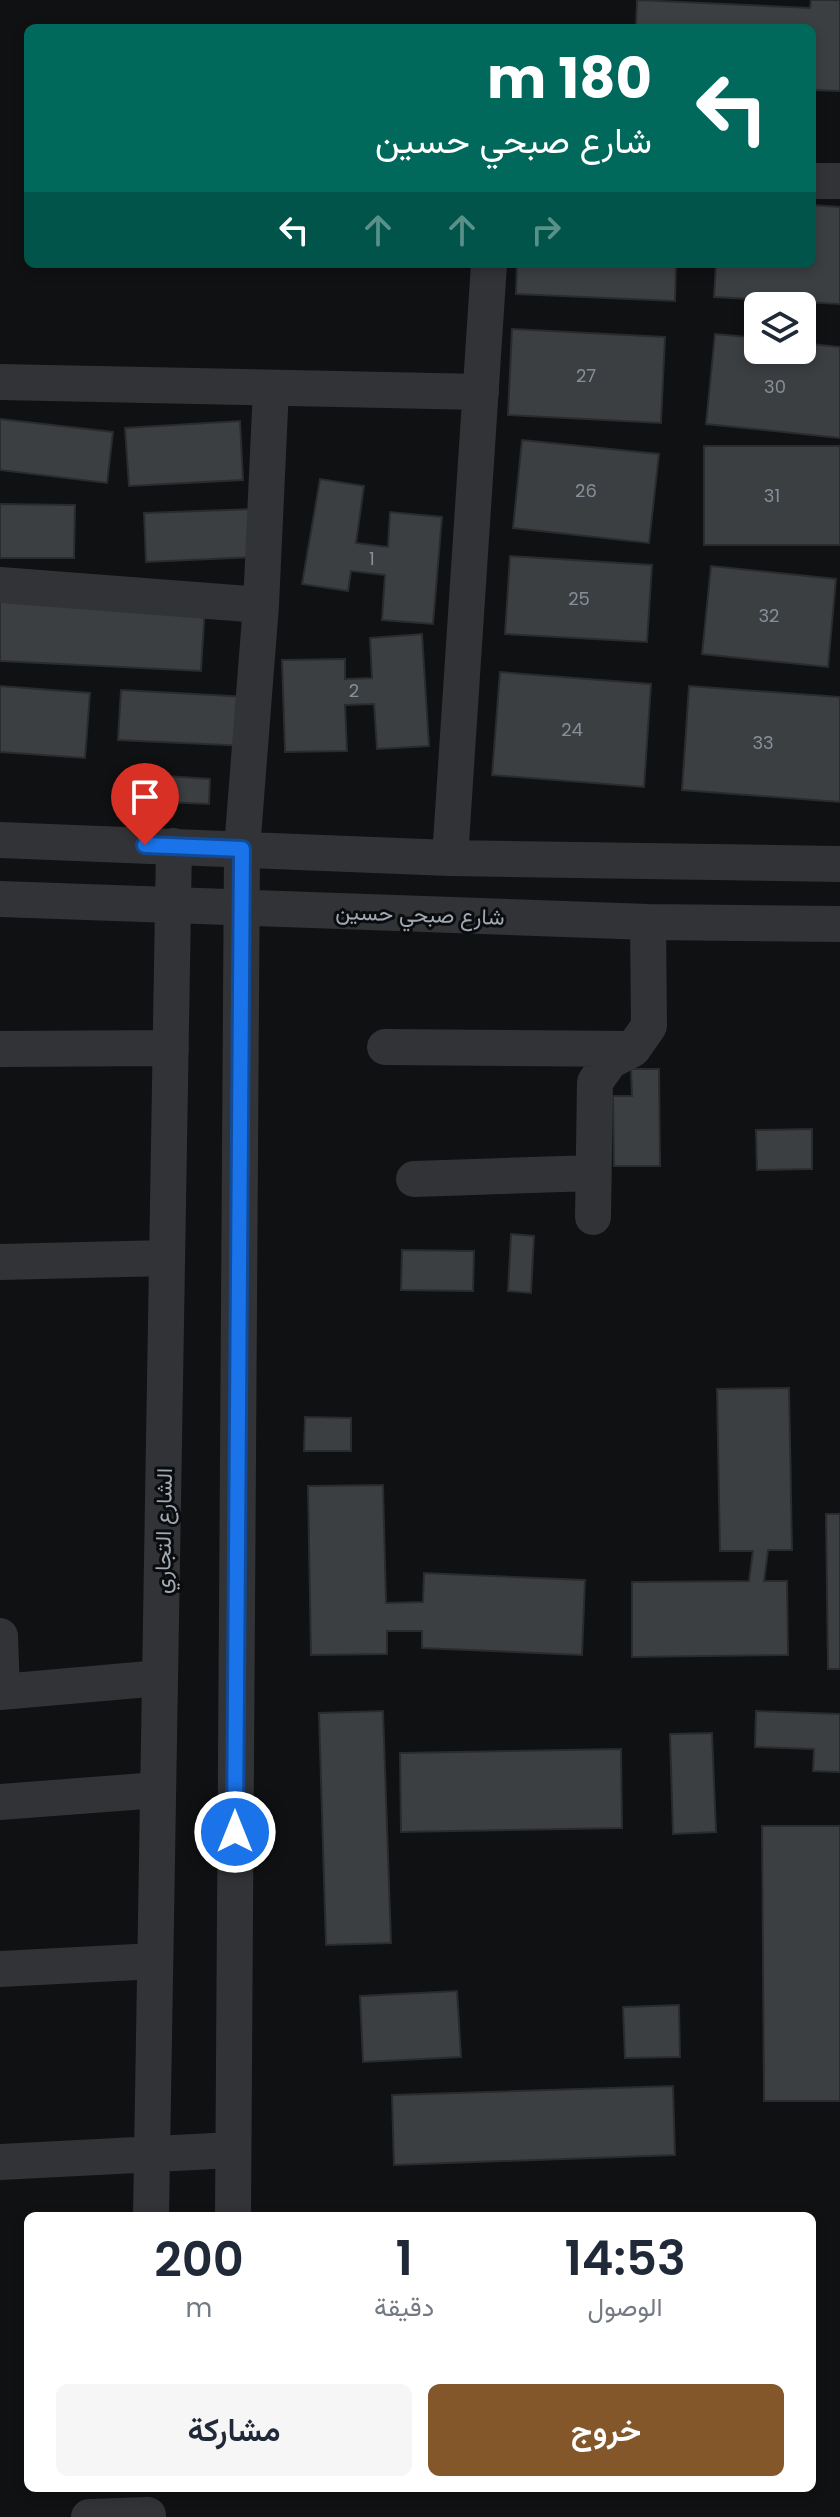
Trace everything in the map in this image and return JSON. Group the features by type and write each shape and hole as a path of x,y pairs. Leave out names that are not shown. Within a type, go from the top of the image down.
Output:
{"street":[{"path":"816,181 840,181"},
{"path":"450,858 489,268"},
{"path":"0,382 481,392"},
{"path":"233,2212 242,849 261,605 271,388"},
{"path":"0,585 261,605"},
{"path":"0,840 450,858 840,864"},
{"name":"الشارع التجاري","path":"151,2212 174,846"},
{"name":"شارع صبحي حسين","path":"0,899 648,922 840,924"},
{"path":"593,1217 595,1082 610,1061 633,1049 649,1026 648,922"},
{"path":"385,1047 633,1049"},
{"path":"0,1049 171,1048"},
{"path":"414,1179 593,1173"},
{"path":"0,1262 167,1258"},
{"path":"0,1636 1,1692 160,1678"},
{"path":"0,1802 158,1790"},
{"path":"0,1969 155,1961"},
{"path":"0,2162 233,2150"},
{"path":"89,2517 148,2507"}],"building":[{"path":"637,0 810,8 811,0 840,0 840,91 816,90 816,24 636,24"},
{"path":"816,205 840,207 840,304 816,303 816,292 744,292 744,299 714,297 716,268 816,268"},
{"path":"517,268 676,268 675,301 516,294"},
{"path":"512,329 665,337 661,423 508,415"},
{"path":"715,334 744,337 744,364 816,364 816,344 840,347 840,438 706,424"},
{"path":"0,419 113,432 107,483 0,470"},
{"path":"240,421 243,480 129,486 125,428"},
{"path":"522,440 659,454 649,543 513,528"},
{"path":"704,446 840,446 840,545 704,545"},
{"path":"320,479 364,486 356,543 388,547 390,512 442,517 433,624 382,620 385,575 351,571 348,591 302,584"},
{"path":"0,504 75,505 74,558 0,558"},
{"path":"253,509 255,557 146,562 144,513"},
{"path":"510,556 652,565 647,642 505,634"},
{"path":"711,566 836,579 828,667 702,654"},
{"path":"0,596 205,606 201,671 0,661"},
{"path":"422,634 429,746 377,749 374,704 345,705 347,751 285,752 282,660 345,659 345,679 372,678 370,638"},
{"path":"500,672 651,684 644,787 492,775"},
{"path":"0,686 90,693 85,758 0,752"},
{"path":"689,686 840,697 840,802 682,790"},
{"path":"121,690 249,697 247,746 118,740"},
{"path":"166,776 210,779 209,804 164,802"},
{"path":"631,1069 659,1069 660,1166 614,1166 613,1096 632,1096"},
{"path":"812,1129 812,1169 757,1170 756,1130"},
{"path":"511,1234 534,1236 531,1293 508,1291"},
{"path":"402,1250 474,1251 473,1291 401,1290"},
{"path":"789,1388 792,1550 768,1550 764,1581 787,1581 788,1655 632,1657 632,1582 749,1581 753,1551 720,1551 717,1389"},
{"path":"305,1417 351,1418 351,1451 304,1451"},
{"path":"383,1485 386,1603 423,1602 424,1573 585,1580 582,1655 422,1648 422,1631 387,1631 387,1654 311,1655 308,1486"},
{"path":"826,1514 840,1514 840,1669 828,1669"},
{"path":"383,1711 391,1943 326,1945 319,1713"},
{"path":"756,1711 840,1714 840,1772 813,1771 814,1749 755,1747"},
{"path":"712,1733 716,1832 673,1834 670,1734"},
{"path":"621,1749 622,1828 401,1832 400,1753"},
{"path":"762,1826 840,1826 840,2101 764,2101"},
{"path":"457,1991 461,2057 363,2062 360,1996"},
{"path":"679,2005 680,2057 625,2058 623,2007"},
{"path":"673,2086 675,2155 394,2165 392,2095"}],"route":[{"path":"145,845 242,849 235,1832"}]}
